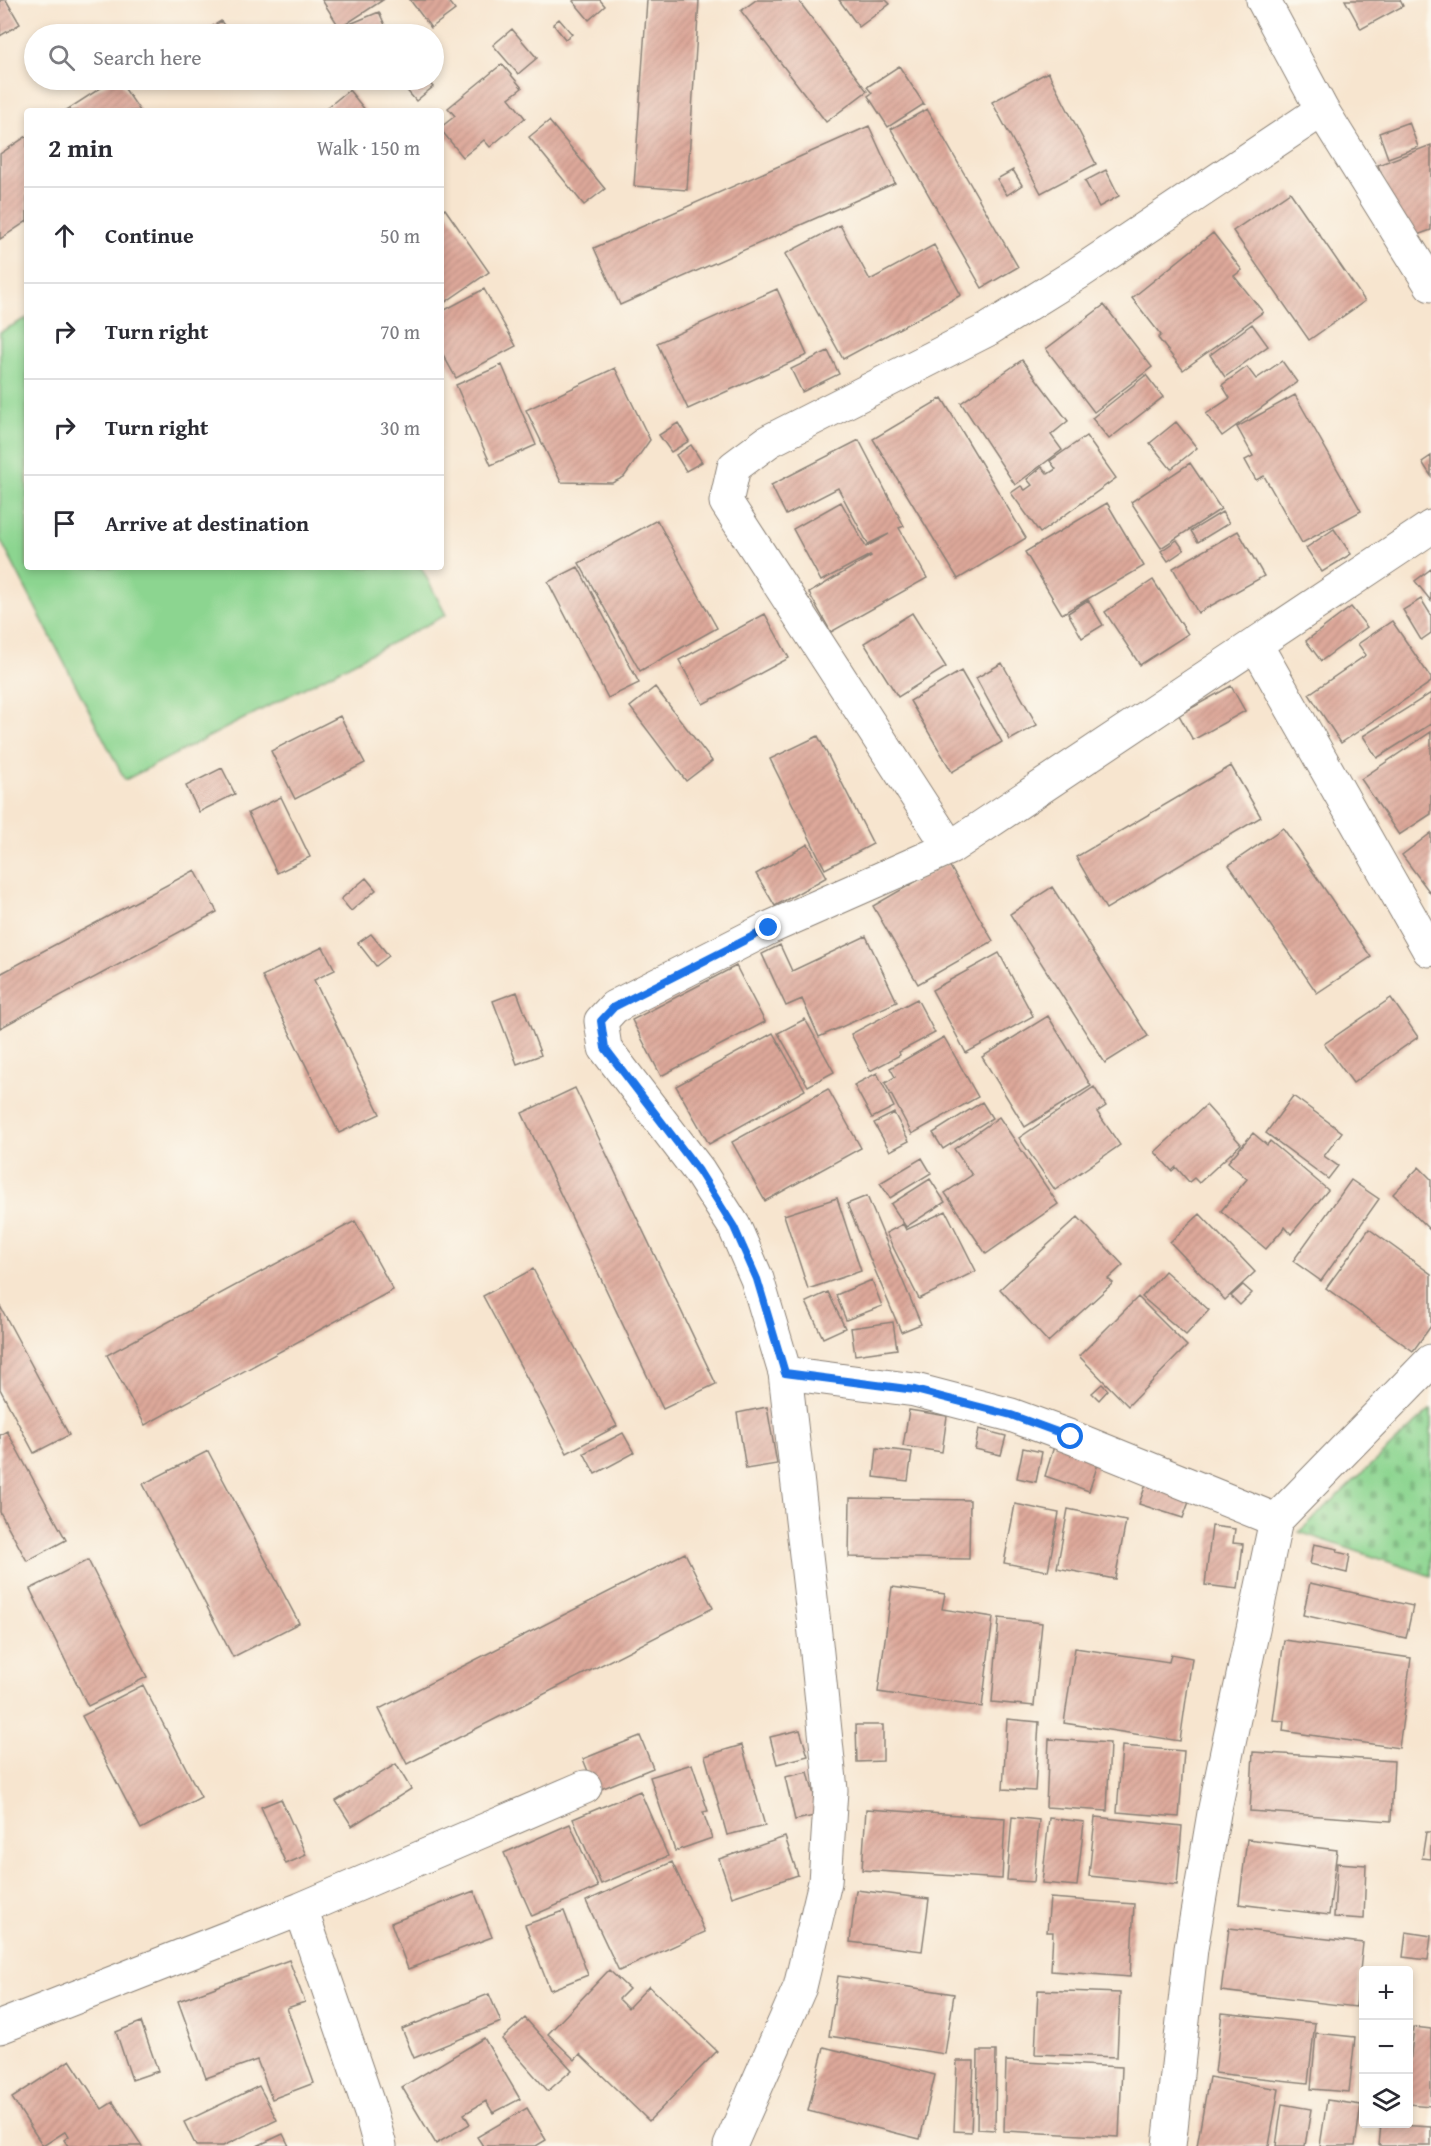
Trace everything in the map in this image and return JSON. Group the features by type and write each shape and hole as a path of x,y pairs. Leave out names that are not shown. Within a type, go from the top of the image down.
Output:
{"street":[{"path":"1263,0 1322,110 1431,285"},
{"path":"950,848 726,502 734,467 769,441 987,330 1077,274 1322,110"},
{"path":"730,2146 800,1987 825,1882 831,1790 814,1624 785,1373 757,1279 734,1227 699,1171 605,1048 601,1021 614,1007 769,928 950,848 1431,527"},
{"path":"1256,645 1429,950"},
{"path":"1169,2146 1191,1948 1212,1824 1276,1520 1431,1360"},
{"path":"785,1373 915,1390 1011,1415 1276,1520"},
{"path":"0,2027 301,1909 585,1787"},
{"path":"301,1909 371,2113 380,2146"}],"green space":[{"path":"24,320 24,570 423,570 446,615 125,780 0,539 0,332"},
{"path":"1431,1409 1431,1576 1299,1532"}],"building":[{"path":"0,0 6,0 20,24 0,36"},
{"path":"322,0 383,0 346,24 337,24"},
{"path":"410,0 447,0 455,10 436,24 428,24"},
{"path":"574,0 600,0 605,6 589,20"},
{"path":"647,0 699,0 687,190 634,186"},
{"path":"756,0 798,0 867,91 826,122 741,11"},
{"path":"839,0 886,0 890,4 859,27"},
{"path":"1345,0 1400,0 1403,6 1361,29"},
{"path":"379,12 384,24 350,24"},
{"path":"559,19 572,34 565,39 553,24"},
{"path":"512,29 537,58 518,74 493,45"},
{"path":"502,64 522,88 509,98 525,118 490,147 484,140 463,157 444,134 444,125 455,116 448,108"},
{"path":"899,66 924,104 888,127 868,96 872,93 867,87"},
{"path":"1048,72 1096,164 1041,193 992,102"},
{"path":"98,90 126,90 138,108 70,108"},
{"path":"349,90 364,108 327,108"},
{"path":"407,90 429,90 416,101"},
{"path":"927,109 1018,267 982,288 891,129"},
{"path":"549,121 605,189 584,205 529,137"},
{"path":"1409,122 1418,147 1388,158 1379,133"},
{"path":"869,126 895,183 620,305 594,248"},
{"path":"24,138 24,223 0,239 0,154"},
{"path":"1431,145 1431,230 1406,239 1378,165"},
{"path":"1013,170 1022,185 1007,195 997,179"},
{"path":"1106,170 1119,196 1099,207 1085,181"},
{"path":"1290,192 1365,301 1309,340 1233,231"},
{"path":"444,210 489,272 444,303"},
{"path":"840,225 870,280 934,245 961,295 843,359 785,254"},
{"path":"1213,233 1242,270 1234,276 1263,312 1183,370 1158,338 1161,335 1132,298"},
{"path":"484,289 516,346 456,378 444,356 444,310"},
{"path":"777,289 807,355 688,409 657,343"},
{"path":"1104,305 1152,367 1094,412 1046,349"},
{"path":"1252,324 1268,346 1225,377 1210,355"},
{"path":"828,351 839,374 802,392 791,369"},
{"path":"1022,360 1068,421 1051,435 1062,450 1015,485 961,403"},
{"path":"1282,361 1297,382 1222,436 1206,414 1230,398 1222,385 1247,367 1256,379"},
{"path":"502,365 536,445 491,465 456,385"},
{"path":"615,368 650,440 624,477 612,483 561,482 526,410"},
{"path":"1146,375 1163,397 1109,439 1092,418"},
{"path":"1295,395 1361,511 1302,543 1264,476 1256,480 1245,460 1253,456 1237,427"},
{"path":"942,398 1026,538 958,579 873,439"},
{"path":"1176,422 1197,448 1171,469 1150,443"},
{"path":"678,423 689,441 671,452 659,435"},
{"path":"1086,436 1116,478 1040,533 1011,493 1021,486 1025,490 1032,485 1027,479 1042,467 1048,474 1056,469 1050,461"},
{"path":"859,440 904,526 899,528 927,578 831,632 809,593 871,556 821,581 793,529 841,502 866,547 889,534 868,544 838,488 786,515 771,485"},
{"path":"691,445 702,462 686,471 676,455"},
{"path":"1431,456 1431,476 1422,462"},
{"path":"1190,463 1221,509 1161,548 1131,502"},
{"path":"1107,503 1144,566 1062,614 1025,552"},
{"path":"1222,512 1229,523 1198,542 1191,531"},
{"path":"657,520 717,628 640,671 579,563"},
{"path":"1334,529 1351,554 1322,572 1306,548"},
{"path":"1238,531 1264,576 1198,613 1173,568"},
{"path":"1177,540 1184,550 1168,561 1161,551"},
{"path":"578,567 639,683 608,698 548,582"},
{"path":"1431,569 1431,601 1415,581"},
{"path":"1153,580 1188,634 1140,665 1105,612"},
{"path":"1421,599 1431,615 1431,633 1421,640 1403,610"},
{"path":"1088,600 1103,625 1082,638 1068,613"},
{"path":"1351,607 1367,627 1321,661 1306,641"},
{"path":"912,613 946,667 898,697 864,643"},
{"path":"765,614 789,658 703,704 679,660"},
{"path":"1392,621 1431,678 1431,682 1341,743 1309,694 1366,655 1358,644"},
{"path":"1002,663 1037,725 1010,740 976,678"},
{"path":"961,671 1002,742 952,772 910,701"},
{"path":"1231,686 1245,711 1193,740 1179,715"},
{"path":"655,687 712,761 686,781 630,707"},
{"path":"1431,693 1431,724 1377,758 1363,736"},
{"path":"340,716 365,763 295,799 271,751"},
{"path":"1431,732 1431,814 1399,835 1361,779"},
{"path":"818,736 873,844 825,869 770,759"},
{"path":"1231,766 1261,817 1106,909 1076,857"},
{"path":"222,768 235,794 199,812 186,786"},
{"path":"281,797 310,857 277,873 248,813"},
{"path":"1283,828 1371,957 1317,993 1229,865"},
{"path":"1431,833 1431,894 1402,855"},
{"path":"808,844 827,877 775,906 756,874"},
{"path":"948,863 993,941 918,984 873,906"},
{"path":"195,870 217,912 0,1028 0,974"},
{"path":"366,878 376,890 351,911 341,899"},
{"path":"1052,887 1148,1036 1105,1063 1010,914"},
{"path":"371,934 389,956 376,966 358,943"},
{"path":"866,936 897,1002 819,1037 802,999 786,1006 762,954 780,945 792,971"},
{"path":"323,947 335,970 314,980 380,1114 339,1133 262,976"},
{"path":"999,953 1033,1016 966,1053 932,990"},
{"path":"736,966 765,1022 661,1076 632,1020"},
{"path":"517,992 541,1055 517,1064 493,1001"},
{"path":"1391,998 1418,1037 1353,1083 1324,1044"},
{"path":"917,999 935,1033 870,1071 851,1034"},
{"path":"1048,1016 1091,1086 1025,1127 982,1057"},
{"path":"805,1019 834,1072 808,1086 778,1033"},
{"path":"773,1033 805,1090 709,1144 676,1086"},
{"path":"944,1037 978,1097 912,1134 885,1083 895,1077 890,1068"},
{"path":"877,1073 894,1107 872,1118 854,1085"},
{"path":"1094,1087 1106,1106 1097,1112 1120,1145 1055,1190 1019,1138"},
{"path":"575,1088 716,1384 663,1409 522,1113"},
{"path":"828,1089 861,1148 765,1201 732,1142"},
{"path":"1293,1096 1342,1132 1324,1156 1338,1166 1328,1179 1266,1133"},
{"path":"982,1102 992,1118 943,1149 933,1133"},
{"path":"1206,1105 1241,1144 1199,1183 1194,1178 1189,1182 1176,1167 1172,1171 1155,1152"},
{"path":"894,1113 909,1141 890,1151 874,1123"},
{"path":"999,1117 1058,1204 986,1254 945,1193 972,1175 954,1149"},
{"path":"1253,1133 1267,1145 1270,1141 1328,1190 1291,1234 1285,1227 1266,1249 1221,1211 1247,1179 1228,1162"},
{"path":"922,1158 931,1173 890,1198 880,1183"},
{"path":"1419,1167 1431,1179 1431,1231 1393,1194"},
{"path":"930,1179 945,1202 906,1227 891,1204"},
{"path":"1351,1180 1379,1199 1321,1281 1293,1261"},
{"path":"867,1196 921,1324 901,1332 847,1204"},
{"path":"837,1198 861,1271 808,1289 784,1215"},
{"path":"946,1211 976,1271 919,1299 886,1233 903,1224 906,1230"},
{"path":"1200,1214 1255,1272 1225,1300 1170,1242"},
{"path":"1078,1217 1123,1265 1108,1279 1113,1283 1048,1342 1000,1289"},
{"path":"355,1221 393,1290 145,1425 107,1355"},
{"path":"1369,1229 1431,1274 1431,1326 1413,1351 1326,1288"},
{"path":"533,1269 617,1426 567,1453 483,1296"},
{"path":"1165,1271 1209,1310 1186,1335 1142,1297"},
{"path":"872,1280 882,1306 846,1320 836,1295"},
{"path":"1243,1285 1252,1293 1240,1305 1231,1296"},
{"path":"828,1292 845,1328 823,1338 806,1302"},
{"path":"1138,1297 1187,1346 1128,1406 1079,1356"},
{"path":"0,1306 69,1435 34,1453 0,1389"},
{"path":"893,1322 897,1349 855,1355 851,1328"},
{"path":"1102,1384 1108,1390 1099,1400 1092,1393"},
{"path":"767,1407 777,1464 746,1469 737,1413"},
{"path":"909,1410 947,1416 942,1452 903,1446"},
{"path":"979,1429 1006,1436 1001,1455 975,1449"},
{"path":"7,1431 66,1540 27,1561 0,1512 0,1435"},
{"path":"623,1433 634,1453 595,1474 584,1453"},
{"path":"1055,1443 1100,1458 1089,1491 1045,1476"},
{"path":"877,1448 912,1452 908,1481 874,1477"},
{"path":"1023,1448 1042,1452 1036,1482 1017,1478"},
{"path":"208,1451 299,1623 233,1657 143,1484"},
{"path":"1149,1476 1193,1491 1183,1518 1139,1504"},
{"path":"850,1498 970,1500 969,1559 849,1557"},
{"path":"1015,1504 1059,1513 1048,1571 1004,1563"},
{"path":"1068,1509 1126,1521 1115,1579 1057,1568"},
{"path":"1212,1526 1235,1529 1233,1543 1243,1544 1238,1589 1205,1585"},
{"path":"1314,1544 1338,1549 1337,1552 1350,1555 1347,1573 1310,1564"},
{"path":"685,1553 713,1608 407,1764 379,1709"},
{"path":"88,1560 147,1677 88,1706 30,1589"},
{"path":"1310,1583 1413,1606 1406,1638 1303,1615"},
{"path":"892,1587 945,1594 942,1609 993,1617 982,1707 878,1692"},
{"path":"999,1618 1042,1623 1034,1706 992,1702"},
{"path":"1284,1640 1411,1658 1399,1748 1283,1731 1284,1721 1273,1720"},
{"path":"1075,1648 1169,1662 1171,1654 1192,1658 1180,1741 1064,1723"},
{"path":"143,1685 201,1797 141,1829 82,1716"},
{"path":"1007,1719 1039,1722 1035,1791 1003,1789"},
{"path":"856,1725 883,1725 883,1761 857,1762"},
{"path":"800,1730 808,1756 777,1764 770,1737"},
{"path":"640,1736 653,1768 596,1791 583,1759"},
{"path":"1049,1739 1110,1743 1107,1811 1046,1807"},
{"path":"742,1745 765,1826 727,1835 705,1756"},
{"path":"1122,1746 1184,1751 1179,1817 1117,1812"},
{"path":"1253,1752 1394,1761 1391,1821 1250,1811"},
{"path":"396,1764 411,1789 352,1826 336,1801"},
{"path":"692,1764 708,1811 703,1812 712,1838 675,1851 650,1777"},
{"path":"808,1772 819,1815 795,1820 785,1777"},
{"path":"640,1791 668,1856 601,1884 573,1819"},
{"path":"281,1799 306,1855 286,1864 261,1807"},
{"path":"866,1809 1005,1818 1002,1879 862,1870"},
{"path":"1012,1817 1039,1820 1034,1882 1007,1880"},
{"path":"1095,1817 1182,1826 1177,1885 1089,1876"},
{"path":"1049,1818 1084,1822 1077,1886 1042,1883"},
{"path":"570,1824 598,1887 532,1916 504,1853"},
{"path":"1426,1832 1431,1832 1431,1859 1422,1858"},
{"path":"785,1837 798,1875 732,1897 719,1859"},
{"path":"1247,1839 1337,1850 1329,1915 1239,1904"},
{"path":"672,1862 705,1932 619,1971 586,1901"},
{"path":"1337,1863 1366,1865 1364,1919 1334,1917"},
{"path":"856,1890 929,1899 922,1951 850,1942"},
{"path":"474,1891 492,1937 408,1969 391,1923"},
{"path":"1050,1898 1134,1904 1130,1977 1051,1971 1053,1932 1047,1932"},
{"path":"564,1911 588,1975 550,1990 525,1925"},
{"path":"1229,1928 1363,1943 1356,2007 1221,1991"},
{"path":"1406,1932 1431,1936 1428,1960 1403,1957"},
{"path":"289,1960 305,2002 287,2008 314,2083 272,2099 257,2060 206,2078 178,2001"},
{"path":"609,1970 629,1989 619,1999 628,2008 649,1986 717,2051 649,2121 580,2054 575,2060 548,2034"},
{"path":"838,1976 954,1994 945,2054 829,2036"},
{"path":"1038,1990 1120,1993 1117,2057 1035,2054"},
{"path":"489,1994 501,2022 414,2058 402,2029"},
{"path":"1222,2013 1315,2023 1308,2083 1215,2073"},
{"path":"525,2018 572,2070 548,2091 502,2039"},
{"path":"141,2022 158,2071 132,2080 116,2032"},
{"path":"1414,2027 1431,2029 1431,2106 1413,2104"},
{"path":"1316,2033 1355,2037 1349,2092 1311,2089"},
{"path":"484,2038 520,2099 493,2113 486,2101 464,2114 470,2124 436,2144 402,2087"},
{"path":"824,2047 935,2075 920,2139 808,2111"},
{"path":"978,2051 996,2051 995,2130 977,2129"},
{"path":"70,2060 102,2109 113,2102 142,2146 68,2146 64,2140 69,2136 66,2131 43,2146 12,2098"},
{"path":"957,2061 974,2061 971,2132 954,2131"},
{"path":"1006,2061 1122,2067 1119,2137 1004,2131"},
{"path":"1209,2077 1279,2089 1269,2146 1197,2146"},
{"path":"259,2086 277,2120 223,2146 196,2146 184,2122"},
{"path":"1327,2100 1359,2105 1355,2146 1320,2146"},
{"path":"1282,2104 1311,2109 1305,2146 1276,2146"},
{"path":"527,2108 546,2140 536,2146 483,2146 477,2137"},
{"path":"1431,2127 1431,2146 1379,2146 1381,2128"},
{"path":"283,2134 289,2146 257,2146"}],"route":[{"path":"769,928 614,1007 601,1021 605,1048 699,1171 734,1227 757,1279 785,1373 915,1390 1011,1415 1071,1437"}]}
